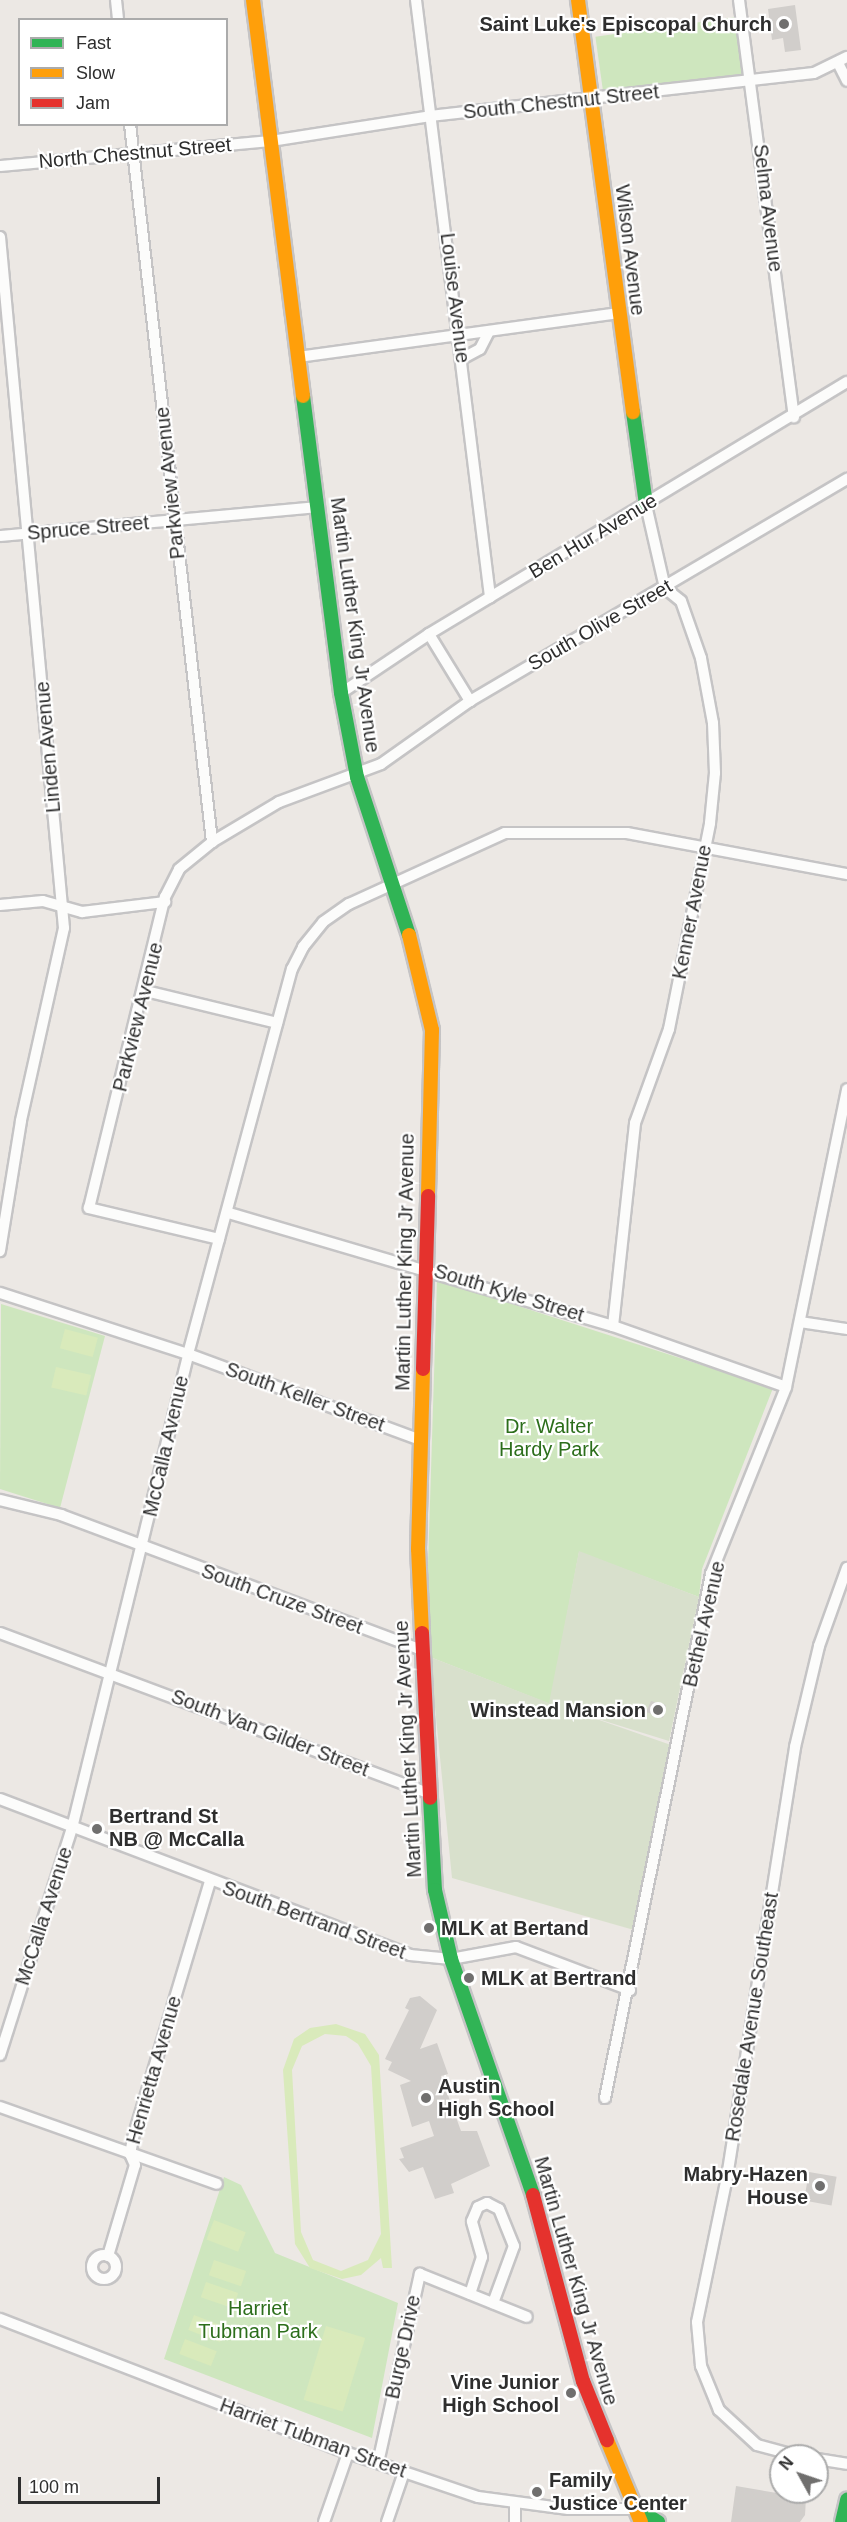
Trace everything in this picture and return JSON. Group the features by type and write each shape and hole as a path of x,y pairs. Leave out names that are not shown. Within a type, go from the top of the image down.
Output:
{"main road":[{"name":"Martin Luther King Jr Avenue","path":"253,0 319,507 340,693 357,777 394,883 428,998 432,1030 423,1266 421,1440 422,1650 435,1890 451,1959 547,2235 586,2390 639,2515"},
{"name":"Wilson Avenue","path":"578,0 646,505"},
{"path":"843,2522 847,2500"},
{"path":"639,2515 658,2522"}],"street":[{"path":"116,0 118,18"},
{"name":"Louise Avenue","path":"416,0 429,116 463,358 490,597"},
{"name":"Selma Avenue","path":"740,0 794,417"},
{"path":"843,60 847,81"},
{"name":"South Chestnut Street","path":"271,141 429,116 591,101 814,73 843,60"},
{"name":"Parkview Avenue","path":"130,126 212,842"},
{"name":"North Chestnut Street","path":"0,166 133,150 271,141"},
{"name":"Linden Avenue","path":"0,237 63,906 62,944 4,1203 0,1251"},
{"path":"298,357 619,313"},
{"path":"463,358 480,349 489,331"},
{"name":"Ben Hur Avenue","path":"340,693 429,634 794,417 847,382"},
{"name":"South Olive Street","path":"357,777 408,747 470,701 847,478"},
{"path":"646,505 664,588"},
{"name":"Spruce Street","path":"0,536 319,507"},
{"name":"Kenner Avenue","path":"613,1326 635,1123 669,1029 706,846 715,773 709,694 689,620 681,601 664,588"},
{"path":"429,634 470,701"},
{"name":"Parkview Avenue","path":"219,1239 90,1208 146,991 165,902 179,869 212,842 279,802 357,777"},
{"name":"McCalla Avenue","path":"0,2055 72,1828 188,1354 219,1239 229,1213 278,1023 296,960 322,922 394,883 506,833 627,833 847,874"},
{"path":"0,905 43,901 82,912 165,902"},
{"path":"146,991 278,1023"},
{"name":"Bethel Avenue","path":"605,2098 630,1990 711,1574 786,1387 847,1089"},
{"name":"South Kyle Street","path":"229,1213 423,1266 613,1326 786,1387"},
{"name":"South Keller Street","path":"0,1293 188,1354 421,1440"},
{"path":"800,1322 847,1329"},
{"name":"South Cruze Street","path":"0,1500 61,1515 142,1548 422,1650"},
{"name":"Rosedale Avenue Southeast","path":"769,2448 757,2445 719,2410 701,2366 697,2322 729,2165 795,1747 819,1646 847,1568"},
{"name":"South Van Gilder Street","path":"0,1633 429,1793"},
{"name":"South Bertrand Street","path":"0,1798 210,1882 411,1955 451,1959 516,1947 630,1990"},
{"name":"Henrietta Avenue","path":"108,2256 135,2165 130,2154 210,1882"},
{"path":"0,2107 217,2184"},
{"path":"470,2294 482,2257 472,2221 478,2207 487,2203 499,2209 514,2246 493,2303"},
{"name":"Burge Drive","path":"378,2463 420,2274 527,2317"},
{"name":"Harriet Tubman Street","path":"0,2319 348,2453 478,2497 515,2504 639,2515"},
{"path":"324,2522 348,2453"},
{"path":"829,2461 847,2464"},
{"path":"387,2522 404,2472"},
{"path":"512,2520 515,2504"}],"green space":[{"path":"736,17 744,73 603,93 595,37"},
{"name":"Dr. Walter Hardy Park","path":"437,1280 773,1388 702,1569 699,1597 579,1552 550,1704 430,1657 428,1566"},
{"path":"1,1304 105,1336 60,1508 0,1489"},
{"path":"65,1329 98,1338 93,1357 60,1348"},
{"path":"56,1367 91,1375 86,1396 51,1387"},
{"path":"579,1551 699,1597 669,1741 585,1715 671,1745 641,1932 452,1878 430,1657 549,1703"},
{"path":"336,2024 365,2034 379,2055 392,2268 383,2268 381,2258 361,2275 342,2279 310,2268 295,2244 283,2070 294,2039 310,2028","holes":["325,2034 346,2036 358,2044 371,2066 381,2234 368,2260 341,2271 313,2260 301,2232 292,2070 302,2046"]},
{"name":"Harriet Tubman Park","path":"224,2177 241,2185 275,2253 398,2303 372,2438 164,2359"},
{"path":"214,2220 246,2232 238,2252 206,2240"},
{"path":"214,2260 246,2271 241,2286 209,2275"},
{"path":"206,2282 238,2293 233,2308 201,2297"},
{"path":"194,2315 226,2327 220,2342 188,2330"},
{"path":"326,2326 365,2338 343,2412 303,2400"},
{"path":"185,2339 217,2351 211,2366 179,2354"}],"building":[{"name":"Saint Luke's Episcopal Church","path":"795,5 801,50 785,52 783,38 772,40 768,9"},
{"name":"Winstead Mansion","path":"651,1701 666,1705 663,1718 646,1712"},
{"name":"Austin High School","path":"420,1996 437,2010 420,2049 437,2043 448,2074 441,2076 461,2131 477,2131 490,2166 451,2184 454,2193 435,2199 423,2167 409,2172 399,2159 404,2158 400,2148 434,2136 429,2121 412,2127 400,2085 411,2081 388,2070 392,2062 385,2059 409,2010 405,2008 410,1998"},
{"name":"Mabry-Hazen House","path":"809,2172 837,2177 832,2205 804,2201"},
{"path":"736,2486 769,2492 769,2504 806,2504 805,2515 800,2522 731,2522"}],"traffic: fast":[{"path":"303,396 341,693 357,777 409,935"},
{"path":"633,412 646,505"},
{"path":"430,1798 435,1890 451,1959 533,2195"},
{"path":"842,2522 847,2500"},
{"path":"637,2509 658,2522"}],"traffic: slow":[{"path":"253,0 303,396"},
{"path":"578,0 633,412"},
{"path":"409,935 432,1030 428,1196"},
{"path":"422,1633 418,1549 423,1369"},
{"path":"607,2440 641,2522"}],"traffic: jam":[{"path":"423,1369 428,1196"},
{"path":"422,1633 430,1798"},
{"path":"533,2195 583,2381 607,2440"}],"place":[{"name":"Saint Luke's Episcopal Church","path":"784,24"},
{"name":"Winstead Mansion","path":"658,1710"},
{"name":"Bertrand St NB @ McCalla","path":"97,1829"},
{"name":"MLK at Bertand","path":"429,1928"},
{"name":"MLK at Bertrand","path":"469,1978"},
{"name":"Austin High School","path":"426,2098"},
{"name":"Mabry-Hazen House","path":"820,2186"},
{"name":"Vine Junior High School","path":"571,2393"},
{"name":"Family Justice Center","path":"537,2492"}]}
